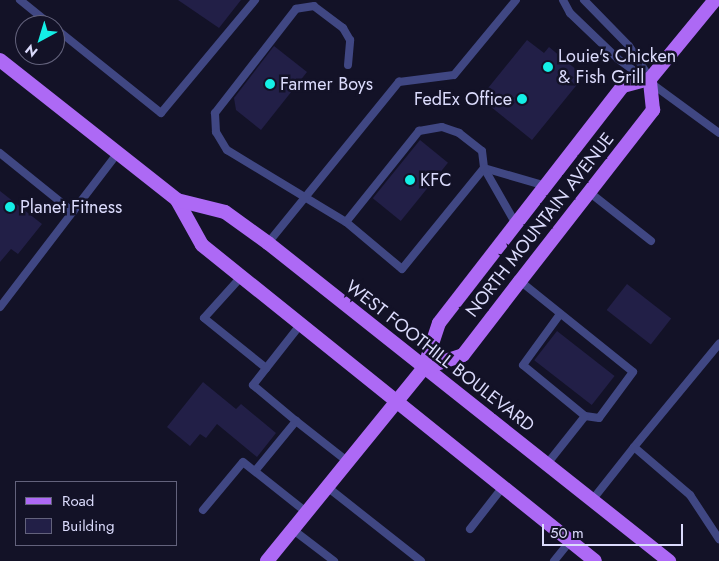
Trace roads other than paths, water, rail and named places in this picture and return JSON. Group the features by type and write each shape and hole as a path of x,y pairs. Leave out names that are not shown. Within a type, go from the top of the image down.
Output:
{"main road":[{"path":"650,79 715,0"},
{"name":"WEST FOOTHILL BOULEVARD","path":"0,60 177,200 225,212 268,242 669,561"},
{"name":"NORTH MOUNTAIN AVENUE","path":"267,561 326,486 424,368 439,323 623,86 650,79 653,110 520,281 462,355 424,368"},
{"name":"WEST FOOTHILL BOULEVARD","path":"177,200 202,245 595,561"}],"lane":[{"path":"20,0 39,15"},
{"path":"65,36 161,113 255,0"},
{"path":"268,242 399,82 454,74 516,0"},
{"path":"563,0 570,13 618,59 650,79 719,134"},
{"path":"584,0 629,46 650,79"},
{"path":"348,65 350,40 343,28 314,6 296,8 215,113 216,132 227,150 304,200 346,222 402,269 484,168"},
{"path":"346,222 419,131 442,127 459,133 482,151 484,168 516,224"},
{"path":"0,153 73,212"},
{"path":"0,307 117,154"},
{"path":"484,168 546,186"},
{"path":"589,192 650,241"},
{"path":"241,277 204,318 266,368"},
{"path":"520,281 633,372 600,418 585,416 521,362 560,314"},
{"path":"300,325 253,385 347,461"},
{"path":"593,499 719,344"},
{"path":"547,464 585,416"},
{"path":"255,471 296,421"},
{"path":"634,447 690,495 719,539"},
{"path":"203,510 243,462 306,512"},
{"path":"326,486 421,561"},
{"path":"470,529 502,488"},
{"path":"292,529 334,561"},
{"path":"554,561 570,541"}],"place":[{"name":"Louie's Chicken & Fish Grill","path":"548,67"},
{"name":"Farmer Boys","path":"270,84"},
{"name":"FedEx Office","path":"522,99"},
{"name":"KFC","path":"410,180"},
{"name":"Planet Fitness","path":"10,207"}]}
